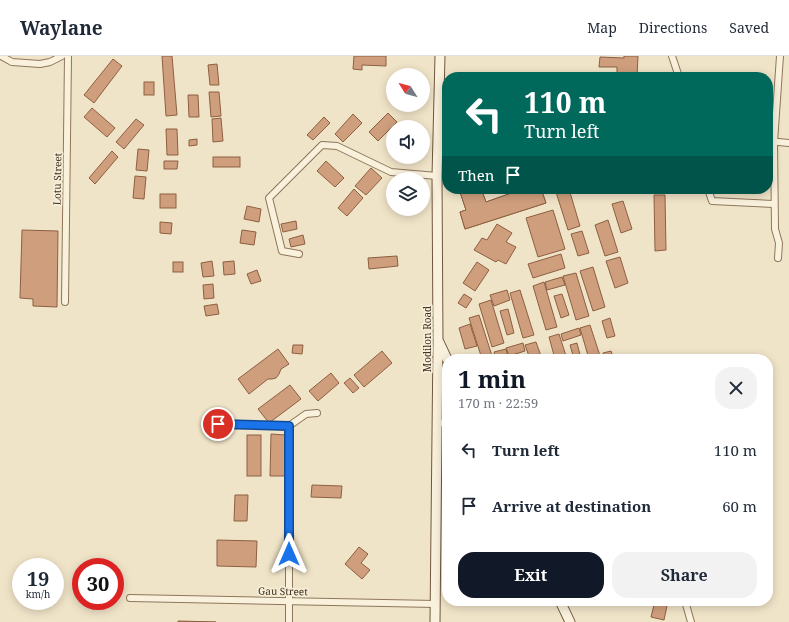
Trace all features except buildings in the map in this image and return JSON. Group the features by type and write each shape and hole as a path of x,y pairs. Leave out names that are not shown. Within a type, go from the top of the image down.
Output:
{"main road":[{"name":"Modilon Road","path":"435,622 440,56"},
{"path":"438,341 444,354"},
{"path":"562,606 570,622"}],"street":[{"path":"0,56 12,62 40,64 50,62 62,56"},
{"name":"Lotu Street","path":"65,302 68,56"},
{"path":"672,56 677,72"},
{"path":"773,122 780,56"},
{"path":"773,141 789,143"},
{"path":"299,254 282,251 269,198 322,144 337,146 391,172 438,176"},
{"path":"773,183 775,229 779,243 778,258"},
{"path":"710,194 712,201 774,204"},
{"path":"218,424 289,426 306,414 317,413"},
{"path":"437,423 442,423"},
{"path":"289,426 289,622"},
{"name":"Gau Street","path":"130,598 436,604"},
{"path":"686,606 691,622"}],"route":[{"path":"218,424 289,426 289,554"}]}
